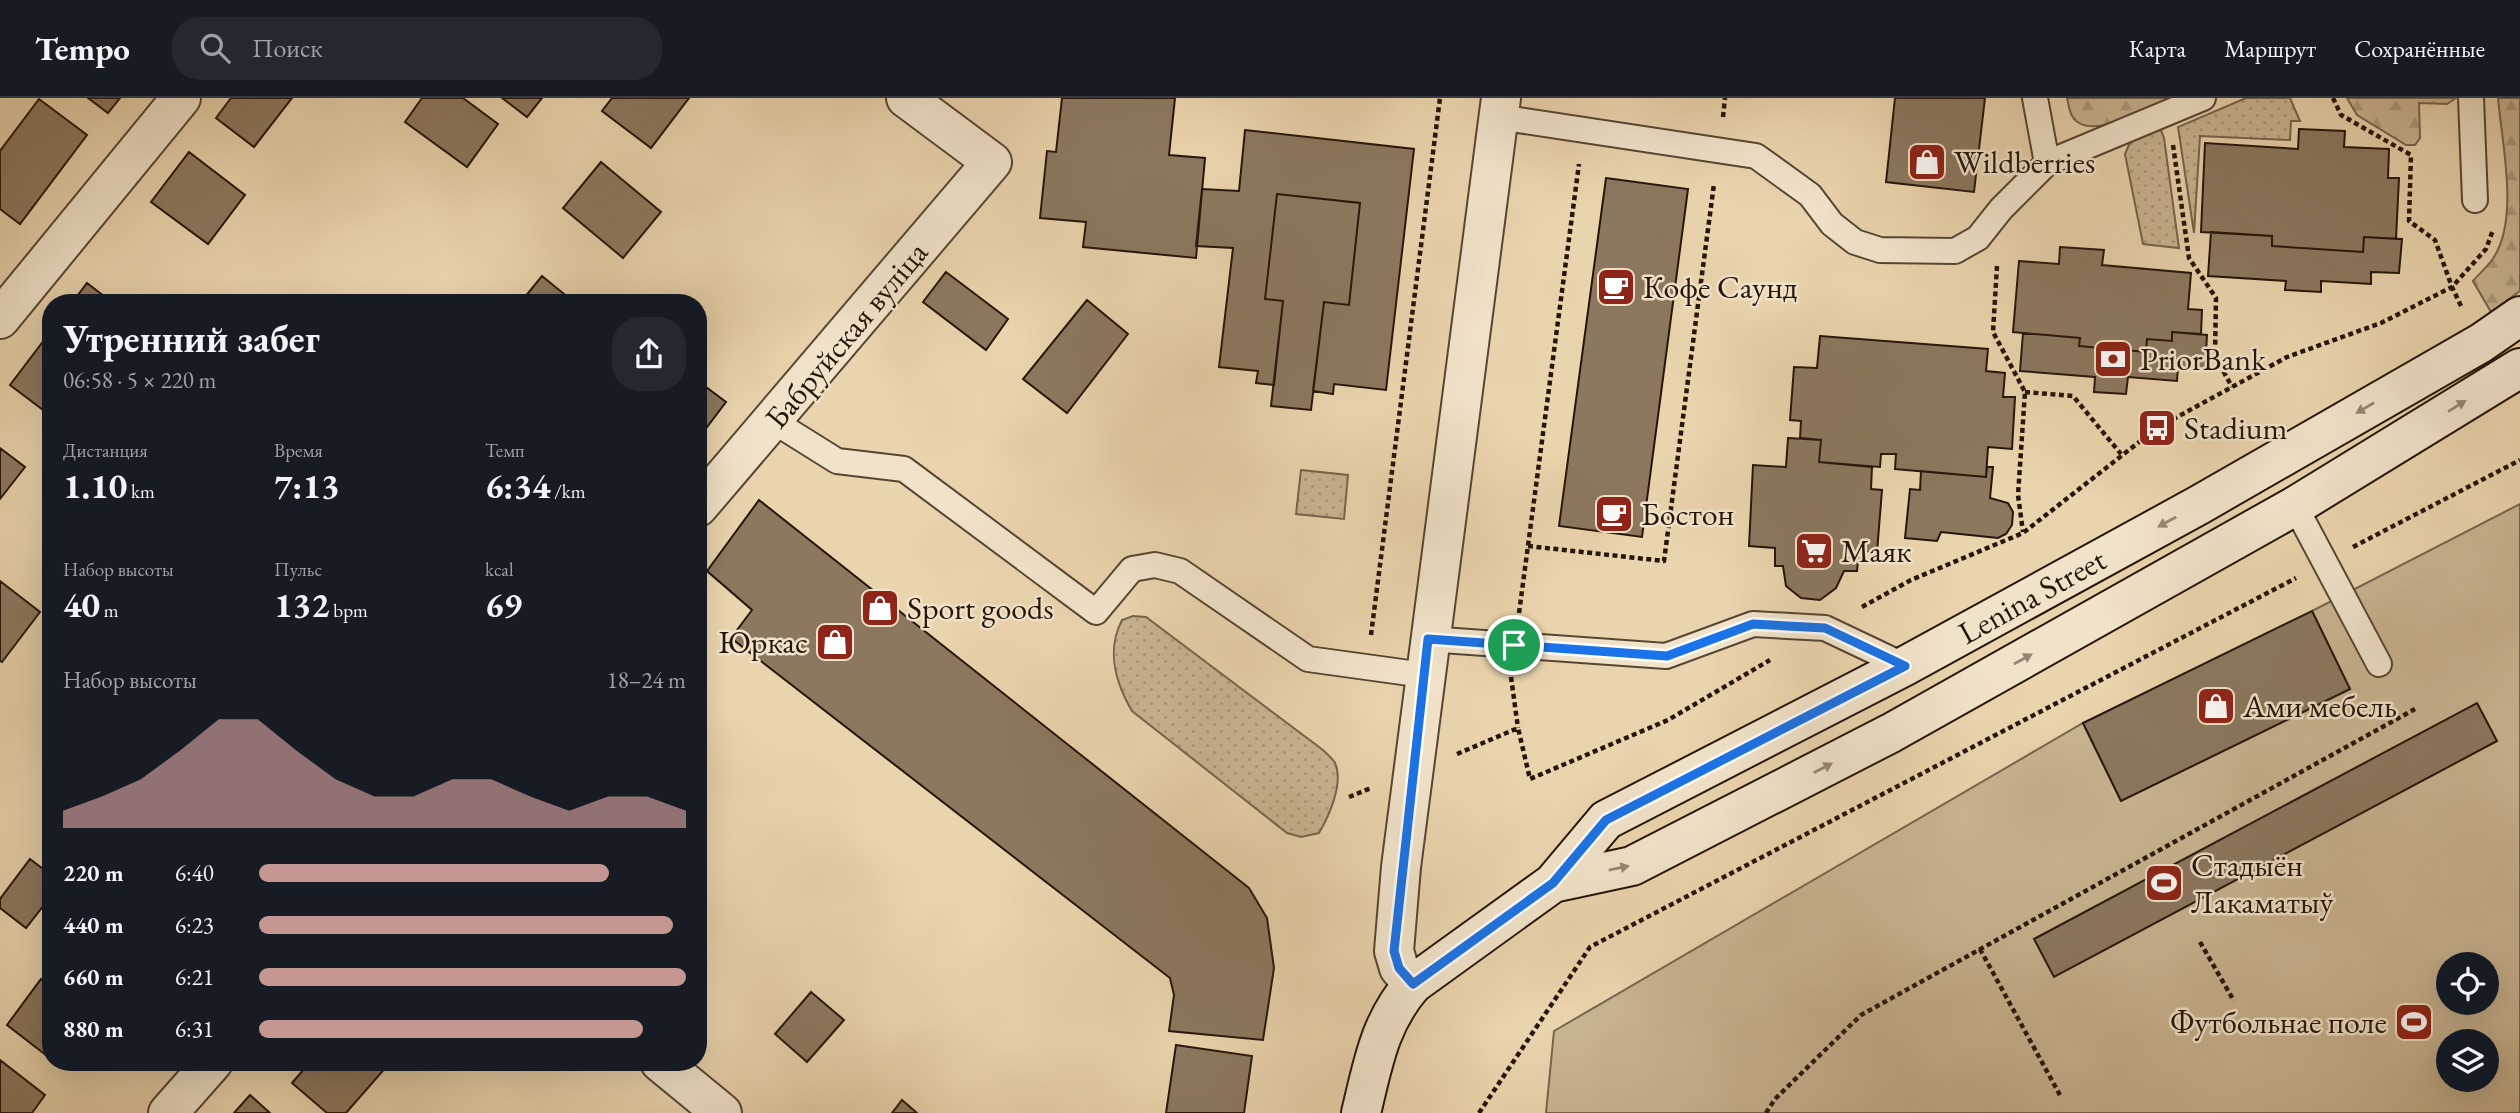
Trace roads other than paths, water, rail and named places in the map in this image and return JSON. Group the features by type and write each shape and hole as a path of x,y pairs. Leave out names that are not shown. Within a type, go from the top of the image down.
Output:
{"main road":[{"path":"0,319 181,98"},
{"name":"Бабруйская вуліца","path":"707,497 992,162 906,98"},
{"path":"1413,984 1399,968 1394,951 1426,657 1500,108"},
{"name":"Lenina Street","path":"1361,1113 1385,1022 1413,984 1553,883 1606,820 1905,666 2199,505 2482,343 2520,316"},
{"name":"Lenina Street","path":"1553,883 1632,866 1891,733 2295,506 2520,368"},
{"path":"168,1113 205,1071"},
{"path":"671,1071 722,1113"}],"lane":[{"path":"2035,98 2047,163"},
{"path":"1500,108 1584,130 1756,156 1810,195 1832,224 1855,242 1880,250 1955,251 1978,239 2001,209 2047,163 2203,98"},
{"path":"2471,98 2475,200"},
{"path":"773,421 837,461 904,469 1097,612 1132,569 1155,565 1180,571 1308,659 1367,667 1514,645 1667,656 1753,624 1825,628 1905,666"},
{"path":"2295,506 2379,664"}],"place":[{"name":"Wildberries","path":"1927,162"},
{"name":"Кофе Саунд","path":"1616,287"},
{"name":"PriorBank","path":"2113,359"},
{"name":"Stadium","path":"2157,428"},
{"name":"Бостон","path":"1614,514"},
{"name":"Маяк","path":"1814,551"},
{"name":"Sport goods","path":"880,608"},
{"name":"Юркас","path":"835,642"},
{"name":"Ами мебель","path":"2216,706"},
{"name":"Стадыён Лакаматыў","path":"2164,883"},
{"name":"Футбольнае поле","path":"2414,1022"}]}
